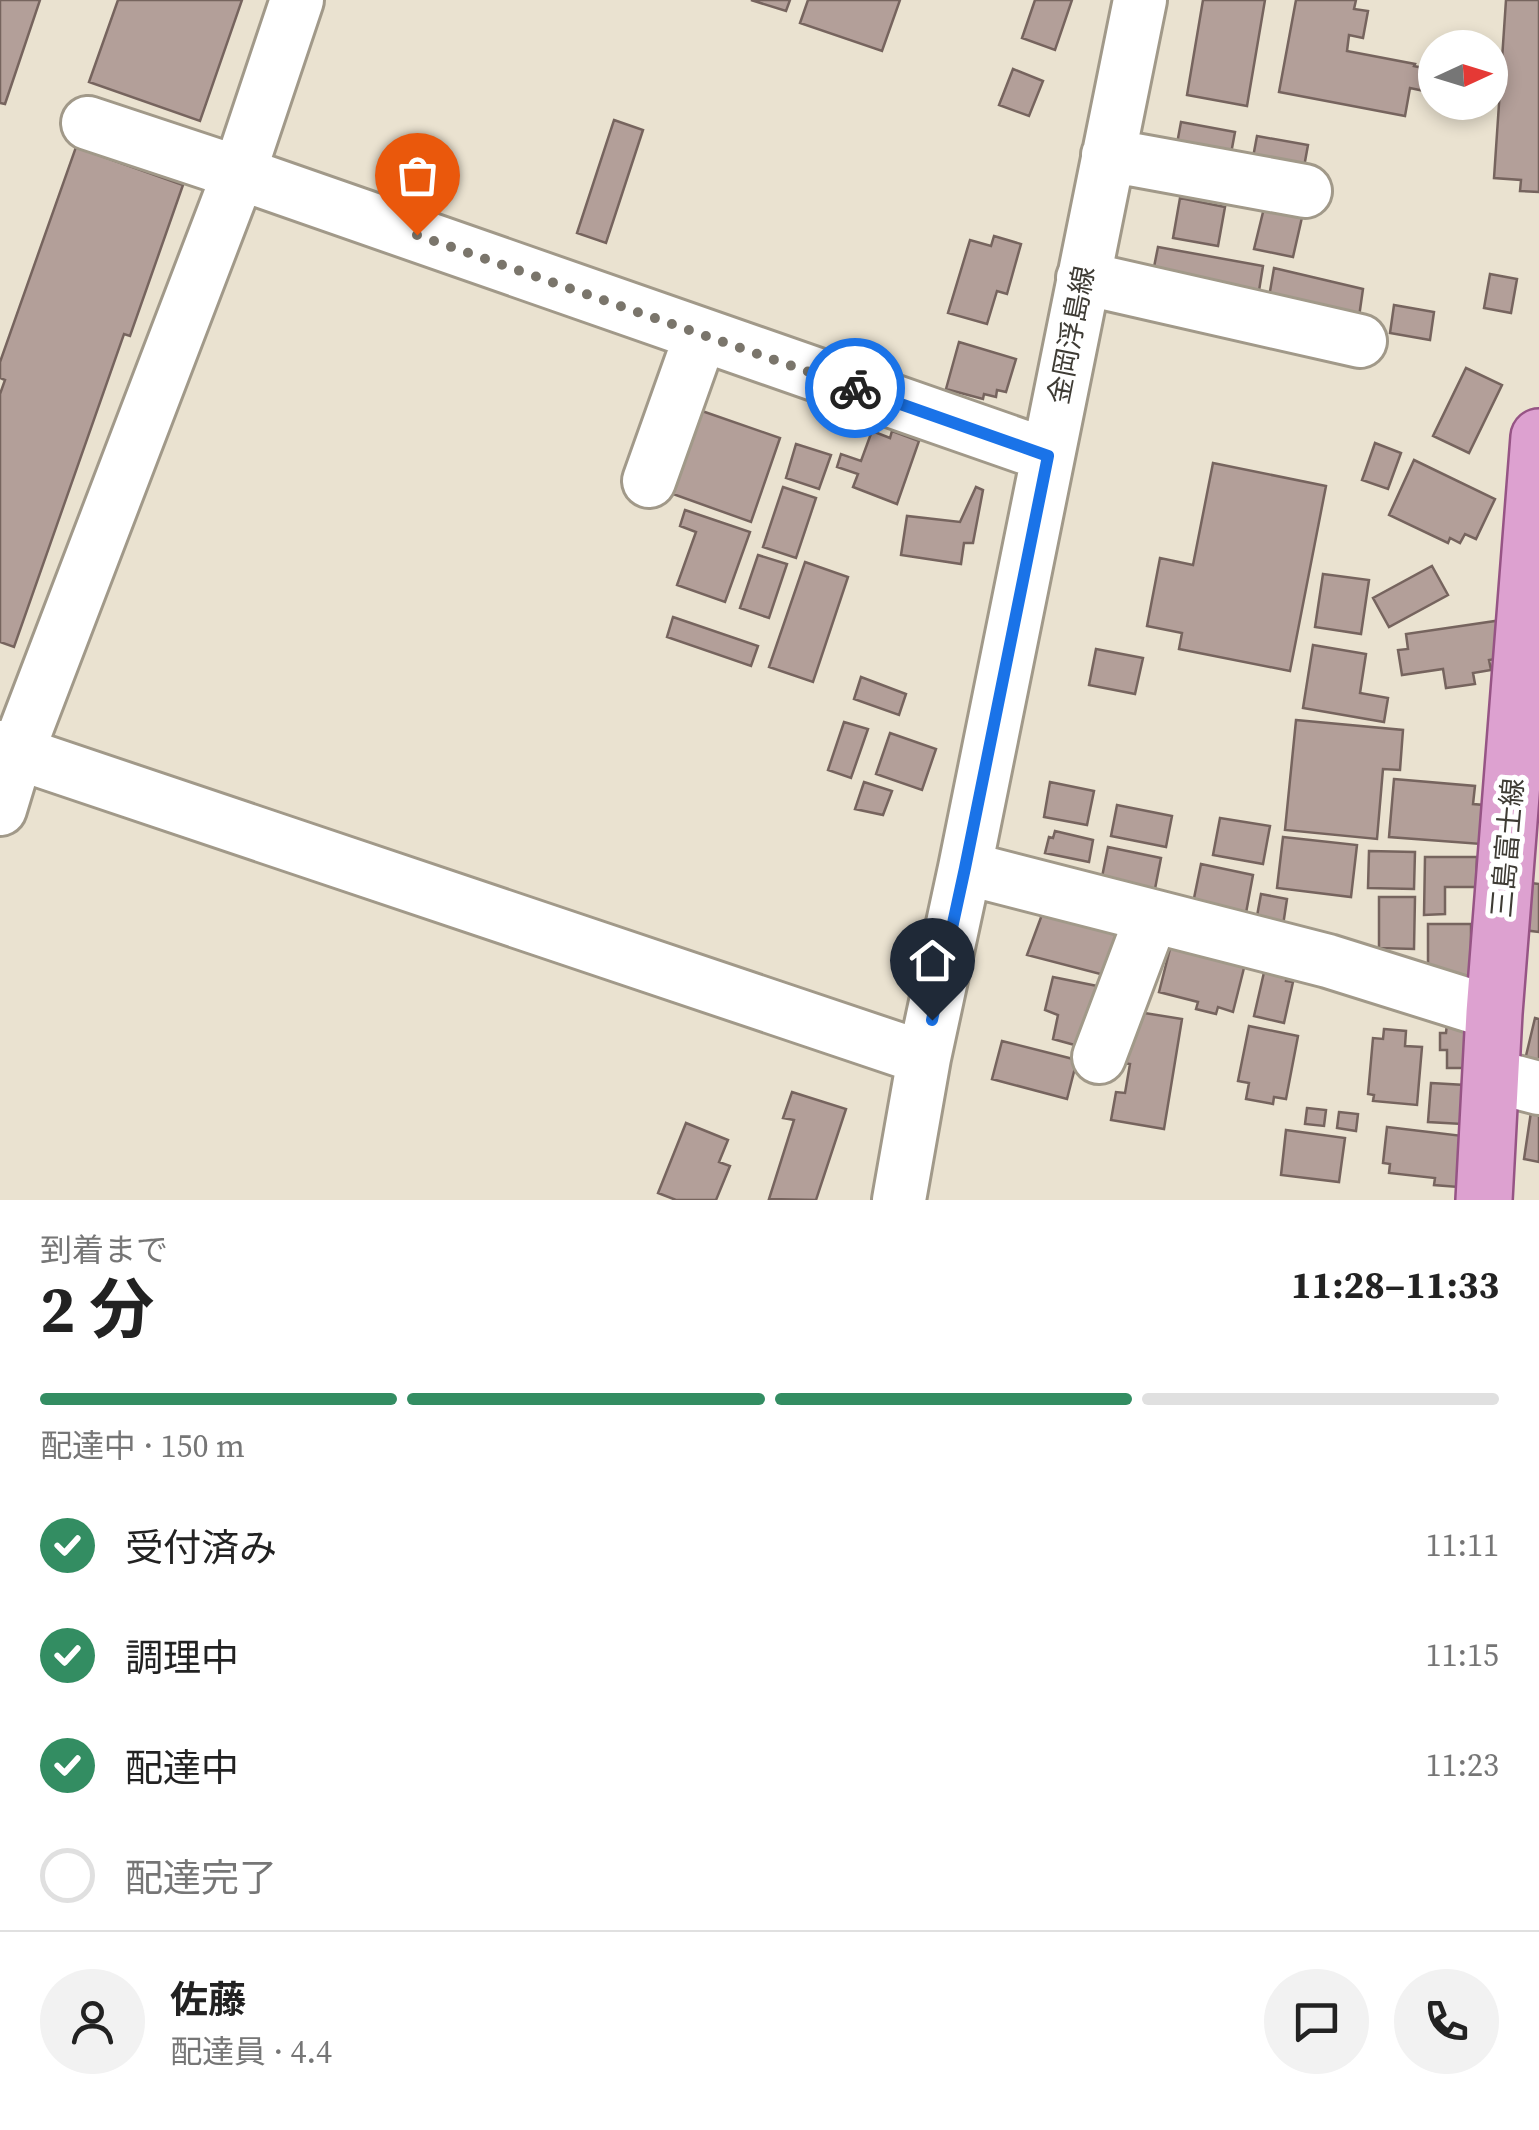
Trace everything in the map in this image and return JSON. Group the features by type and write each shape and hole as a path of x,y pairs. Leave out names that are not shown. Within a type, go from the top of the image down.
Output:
{"main road":[{"name":"三島富士線","path":"1484,1200 1515,1082 1494,1013 1524,830 1539,436"}],"street":[{"path":"0,809 9,750 239,172 297,0"},
{"name":"金岡浮島線","path":"898,1200 1140,0"},
{"path":"88,122 1048,456"},
{"path":"1108,155 1304,191"},
{"path":"1083,278 1360,341"},
{"path":"650,481 701,334"},
{"path":"9,750 924,1058"},
{"path":"965,868 1328,961 1494,1013"},
{"path":"1099,1057 1152,916"}],"building":[{"path":"0,0 40,0 5,104 0,103"},
{"path":"118,0 242,0 200,121 89,82"},
{"path":"751,0 790,0 786,11"},
{"path":"808,0 900,0 882,51 800,23"},
{"path":"1035,0 1072,0 1055,50 1022,38"},
{"path":"1203,0 1265,0 1247,106 1187,95"},
{"path":"1296,0 1356,0 1354,9 1368,11 1363,38 1349,35 1347,51 1418,67 1418,90 1410,88 1405,116 1279,92"},
{"path":"1506,0 1539,0 1539,192 1520,191 1521,180 1494,178 1498,120 1508,120 1508,30 1504,30"},
{"path":"1013,69 1043,81 1029,116 999,105"},
{"path":"614,120 643,130 606,243 577,233"},
{"path":"1181,122 1235,132 1230,159 1176,149"},
{"path":"1257,136 1308,145 1302,178 1251,168"},
{"path":"76,147 183,185 130,336 124,334 14,647 0,642 0,394 5,380 0,378 0,362"},
{"path":"1180,198 1225,207 1218,246 1173,238"},
{"path":"1265,204 1303,213 1293,257 1254,249"},
{"path":"994,236 1021,244 1007,294 997,291 987,324 948,313 970,240 991,246"},
{"path":"1158,247 1263,266 1258,297 1152,277"},
{"path":"1274,268 1363,289 1358,324 1268,303"},
{"path":"1490,274 1517,279 1511,313 1484,308"},
{"path":"1394,305 1434,312 1430,340 1390,333"},
{"path":"959,342 1016,359 1006,392 997,390 996,397 984,394 983,399 946,389"},
{"path":"1466,368 1502,385 1469,453 1433,436"},
{"path":"702,411 780,438 751,522 673,494"},
{"path":"872,431 890,438 892,431 919,441 897,504 853,487 858,474 837,467 841,454 861,461"},
{"path":"1375,443 1401,453 1388,489 1362,480"},
{"path":"796,444 831,455 819,489 786,478"},
{"path":"1414,460 1495,499 1476,539 1465,534 1460,543 1450,538 1448,543 1389,515"},
{"path":"1213,463 1326,486 1290,671 1179,649 1182,633 1147,626 1160,558 1193,565"},
{"path":"783,487 816,498 796,558 763,547"},
{"path":"976,487 983,490 973,543 964,543 961,564 901,555 907,516 960,522"},
{"path":"685,510 750,532 725,602 677,585 696,532 680,526"},
{"path":"758,555 787,564 769,618 740,608"},
{"path":"805,562 848,577 813,682 769,667"},
{"path":"1432,566 1448,595 1389,627 1373,598"},
{"path":"1323,574 1369,580 1361,634 1315,627"},
{"path":"673,617 758,646 751,666 667,637"},
{"path":"1502,620 1508,657 1489,660 1491,670 1473,673 1475,684 1446,688 1443,669 1402,675 1398,650 1408,649 1406,634"},
{"path":"1313,645 1366,654 1360,693 1388,698 1384,722 1303,708"},
{"path":"1096,649 1143,658 1135,694 1089,685"},
{"path":"861,677 906,694 899,715 854,699"},
{"path":"1296,720 1403,730 1400,770 1383,769 1377,839 1285,830"},
{"path":"844,722 868,729 851,778 828,770"},
{"path":"890,733 936,749 922,790 876,774"},
{"path":"1394,779 1475,786 1473,804 1484,805 1481,844 1389,837"},
{"path":"864,782 892,791 883,815 855,809"},
{"path":"1050,782 1094,791 1087,825 1044,817"},
{"path":"1117,805 1172,816 1166,847 1111,836"},
{"path":"1220,818 1270,826 1263,864 1213,855"},
{"path":"1055,831 1093,840 1089,862 1045,853"},
{"path":"1283,837 1357,845 1351,897 1277,888"},
{"path":"1108,847 1161,858 1153,899 1101,882"},
{"path":"1369,851 1415,852 1414,889 1368,888"},
{"path":"1425,857 1477,857 1476,887 1445,887 1445,914 1424,915"},
{"path":"1201,864 1253,875 1246,913 1193,903"},
{"path":"1531,883 1539,884 1539,932 1523,930"},
{"path":"1261,894 1287,899 1282,932 1255,927"},
{"path":"1379,897 1415,897 1414,949 1379,948"},
{"path":"1043,912 1128,933 1112,977 1027,955"},
{"path":"1428,924 1471,924 1471,977 1428,977"},
{"path":"1171,945 1245,964 1233,1012 1218,1007 1216,1014 1196,1009 1198,1002 1159,992"},
{"path":"1265,968 1287,974 1286,981 1293,982 1284,1023 1254,1016"},
{"path":"1053,977 1107,988 1089,1049 1053,1039 1058,1015 1045,1010"},
{"path":"1132,1011 1182,1019 1164,1129 1111,1120 1116,1092 1125,1093 1130,1064 1123,1063"},
{"path":"1535,1018 1539,1019 1539,1068 1524,1064"},
{"path":"1447,1023 1476,1023 1468,1068 1447,1068 1447,1050 1440,1050 1440,1033 1446,1033"},
{"path":"1249,1026 1298,1036 1286,1099 1274,1097 1273,1104 1246,1099 1249,1083 1238,1081"},
{"path":"1384,1029 1406,1031 1405,1046 1422,1047 1417,1105 1373,1101 1374,1095 1368,1094 1373,1038 1383,1039"},
{"path":"1002,1041 1077,1060 1067,1099 992,1079"},
{"path":"1431,1083 1465,1085 1462,1124 1428,1122"},
{"path":"792,1092 846,1109 816,1200 769,1199 794,1120 783,1118"},
{"path":"1307,1108 1326,1110 1324,1126 1305,1124"},
{"path":"1339,1112 1358,1114 1356,1131 1337,1128"},
{"path":"1531,1112 1539,1113 1539,1162 1524,1159"},
{"path":"686,1123 728,1140 719,1162 730,1166 716,1200 676,1200 658,1193"},
{"path":"1387,1127 1463,1136 1458,1187 1434,1185 1435,1178 1389,1173 1390,1164 1383,1163"},
{"path":"1286,1130 1345,1138 1339,1182 1281,1175"}],"way so far":[{"path":"417,235 855,388"}],"route":[{"path":"855,388 1048,456 932,1020"}]}
